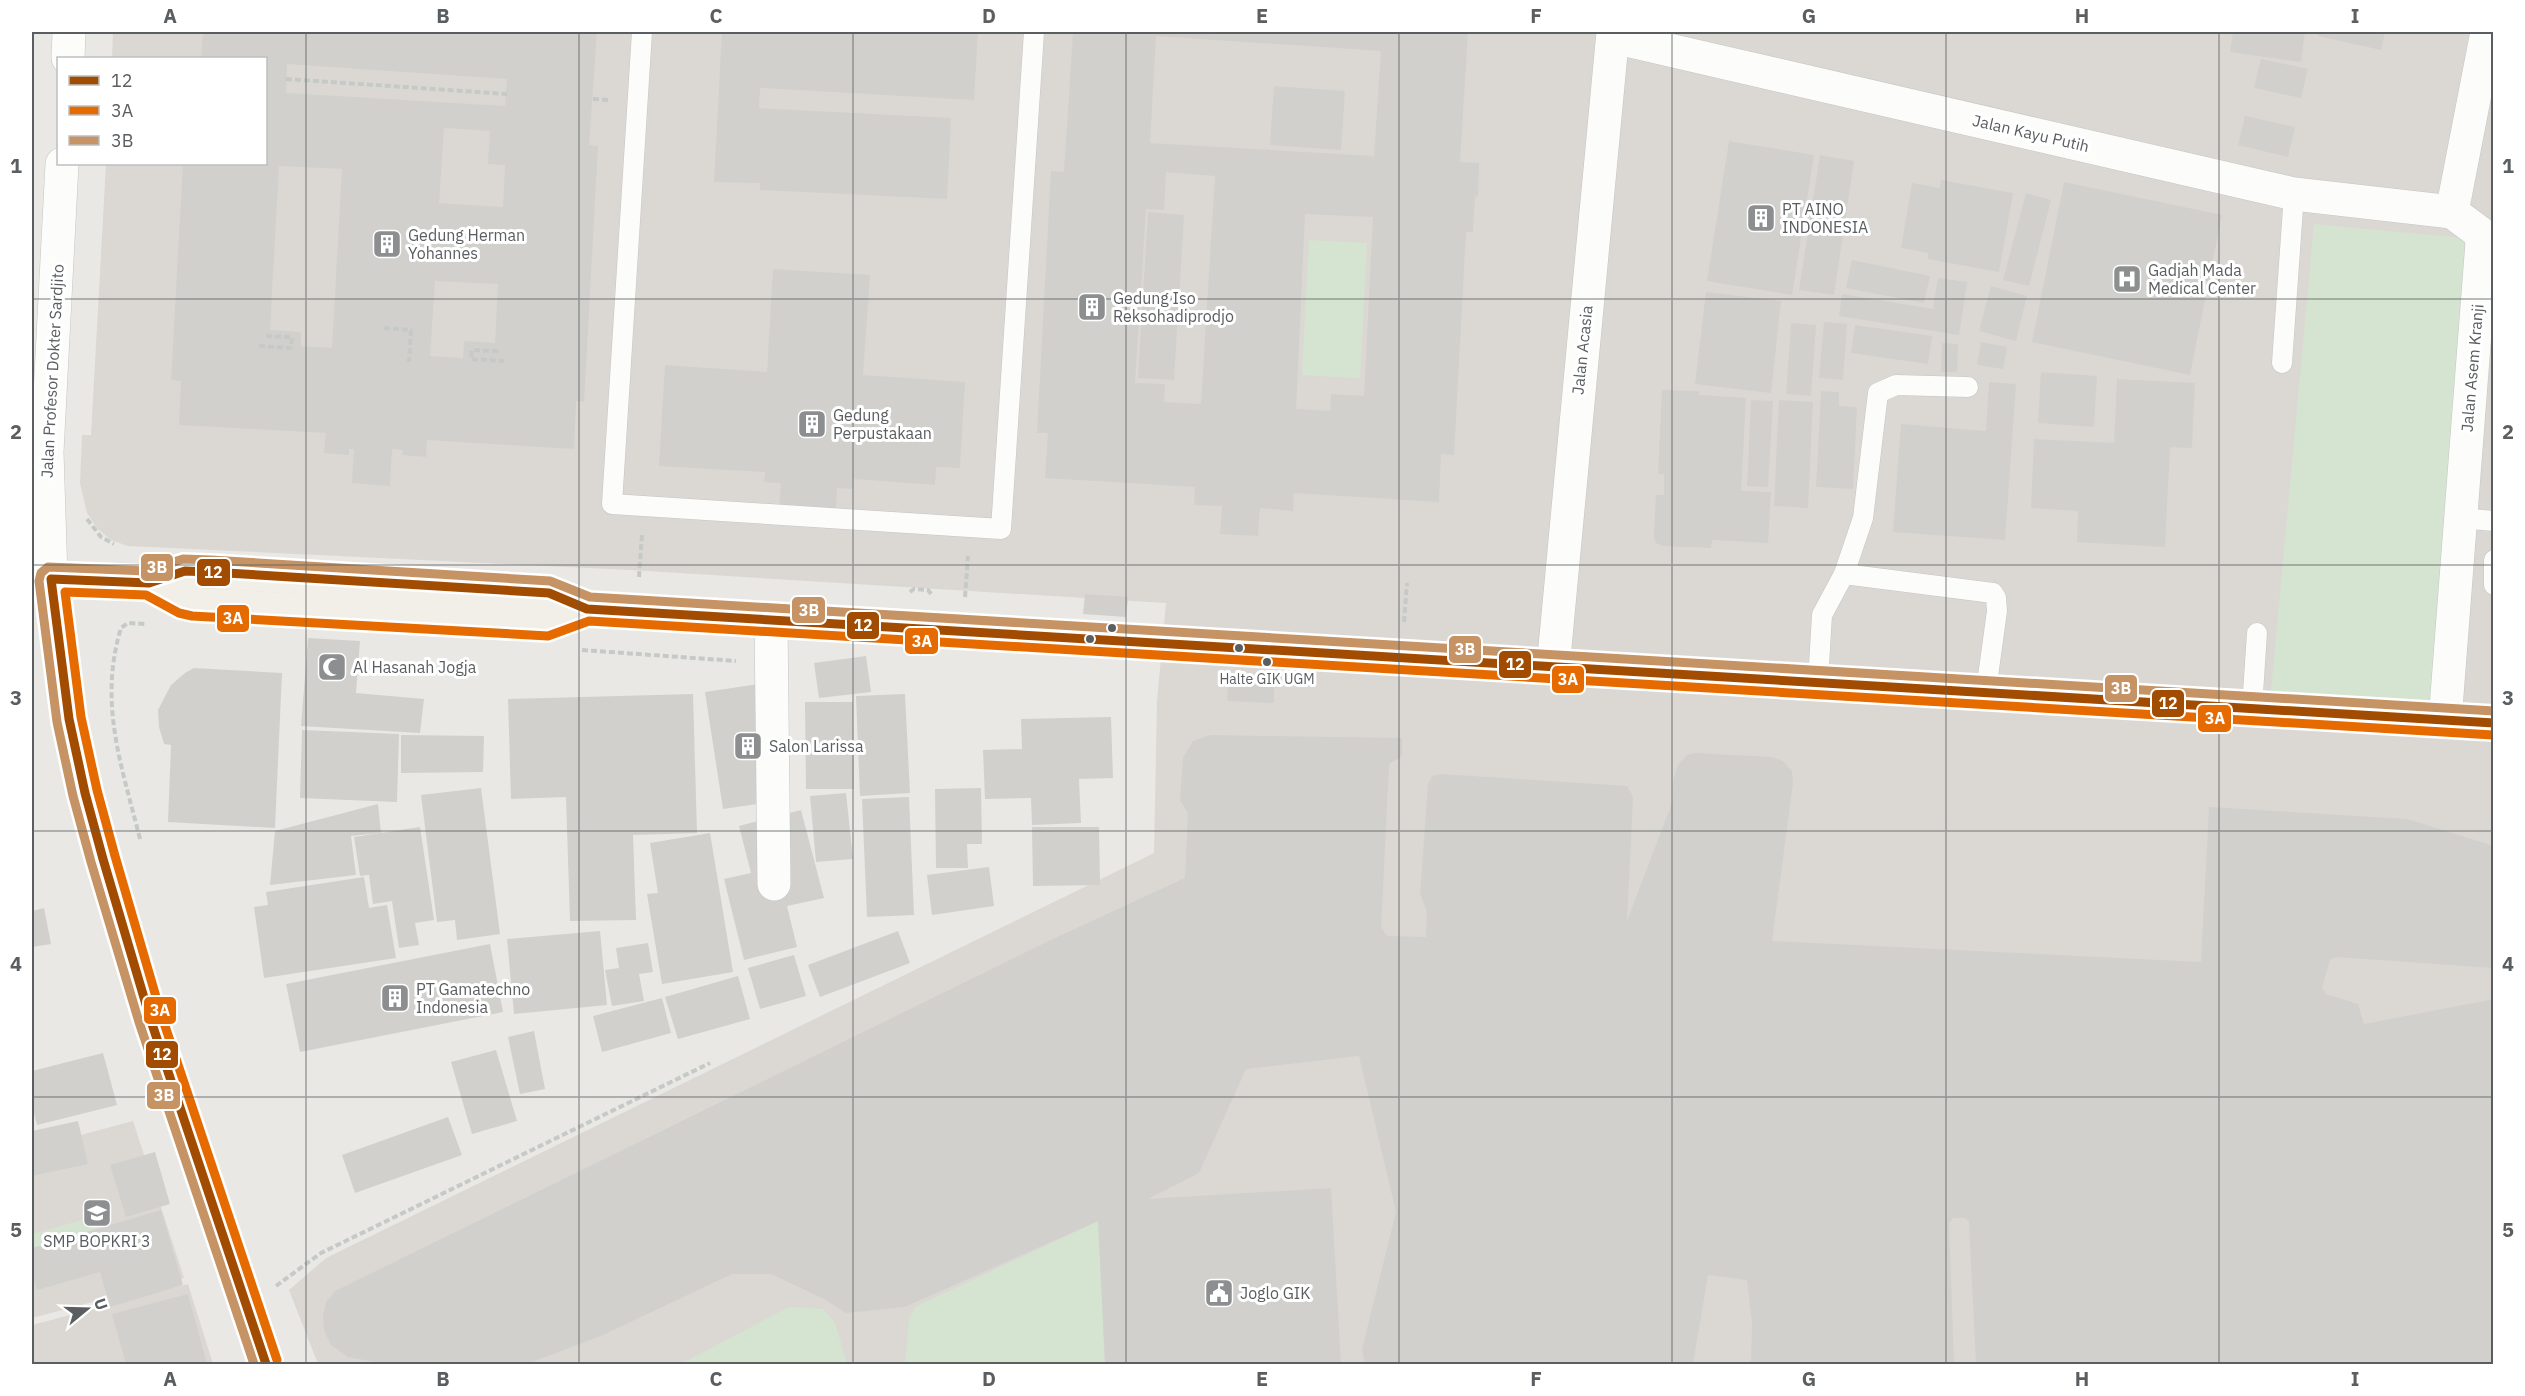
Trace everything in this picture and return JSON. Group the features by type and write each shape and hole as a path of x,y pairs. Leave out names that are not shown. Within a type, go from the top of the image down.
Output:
{"main road":[{"path":"266,1365 150,1018 90,814 41,579 149,583 184,602 193,604 549,624 587,609 2493,723"}],"street":[{"path":"68,57 69,32"},
{"path":"2452,212 2487,32"},
{"name":"Jalan Kayu Putih","path":"1613,34 2294,195 2452,212"},
{"name":"Jalan Acasia","path":"1553,668 1613,34"},
{"name":"Jalan Profesor Dokter Sardjito","path":"41,579 62,165"},
{"name":"Jalan Asem Kranji","path":"2445,721 2482,242 2479,232 2452,212"},
{"path":"771,621 774,884"}],"lane":[{"path":"642,32 612,504 1001,528 1034,32"},
{"path":"2282,363 2294,195"},
{"path":"1818,682 1822,615 1844,574 1863,518 1878,393 1896,385 1968,387"},
{"path":"2460,518 2493,520"},
{"path":"2493,560 2493,585"},
{"path":"1844,574 1992,593 1996,598 1997,611 1986,691"},
{"path":"2252,708 2257,633"}],"path":[{"path":"286,79 507,94"},
{"path":"384,328 411,330 409,362"},
{"path":"259,346 291,348 292,337 264,336"},
{"path":"498,351 472,350 471,359 504,361"},
{"path":"639,578 644,506"},
{"path":"83,510 90,525 101,537 120,547"},
{"path":"965,597 970,527"},
{"path":"1404,622 1407,583"},
{"path":"140,839 114,735 111,694 121,628 128,623 150,624"},
{"path":"246,1307 321,1253 710,1063"}],"shaded area":[{"path":"113,32 2493,32 2493,1364 318,1364 289,1290 326,1258 1154,853 1157,701 1166,603 630,570 128,546 111,540 97,528 87,513 80,483 82,435 91,435 106,165 267,165 267,57 112,57"},
{"name":"SMP BOPKRI 3","path":"133,1121 184,1278 32,1318 32,1148"},
{"path":"188,1284 213,1364 32,1364 32,1325"}],"green space":[{"path":"2314,224 2474,239 2430,708 2271,693"},
{"path":"1309,240 1367,243 1360,378 1302,375"},
{"path":"97,1216 106,1250 32,1270 32,1234"},
{"path":"1099,1221 1105,1364 905,1364 909,1319 915,1307"},
{"path":"789,1307 823,1309 835,1323 847,1364 681,1364"}],"building":[{"name":"Gedung Herman Yohannes","path":"203,32 597,32 589,145 598,146 584,402 576,401 574,449 427,440 426,457 402,455 403,450 392,449 390,486 352,483 354,449 349,449 349,455 324,453 326,433 179,425 181,381 171,380 183,165 267,165 267,57 201,57","holes":["287,64 507,79 505,106 286,93","444,128 490,131 488,164 505,165 503,207 439,203","279,166 342,169 332,348 301,346 301,332 270,330","435,281 498,284 495,343 464,341 463,358 430,356"]},
{"path":"722,32 978,32 974,100 760,88 759,108 951,118 947,199 760,190 760,183 714,182"},
{"name":"Gedung Iso Reksohadiprodjo","path":"1073,32 1468,32 1460,162 1479,163 1478,197 1475,196 1473,232 1466,232 1454,455 1441,454 1439,502 1294,493 1293,511 1260,508 1258,536 1220,534 1222,506 1194,505 1195,487 1045,478 1048,433 1037,433 1051,171 1064,172","holes":["1156,36 1381,51 1374,156 1150,143","1166,172 1215,176 1201,404 1164,402 1165,384 1135,383 1146,209 1164,210","1305,214 1373,217 1364,396 1331,394 1330,411 1296,409"]},
{"path":"2233,32 2305,32 2301,62 2230,52"},
{"path":"2319,32 2385,32 2381,50 2318,36"},
{"path":"2261,59 2308,69 2301,98 2254,88"},
{"path":"1274,86 1345,91 1341,150 1270,145"},
{"path":"2245,116 2295,127 2288,157 2238,145"},
{"name":"PT AINO INDONESIA","path":"1729,141 1814,155 1792,295 1707,281"},
{"path":"1820,155 1854,161 1834,295 1799,290"},
{"path":"1941,180 2013,193 1999,272 1928,259 1928,253 1901,248 1912,183 1940,188"},
{"name":"Gadjah Mada Medical Center","path":"2064,182 2222,215 2190,375 2032,342"},
{"path":"2026,193 2051,200 2029,286 2003,280"},
{"path":"1148,212 1184,215 1174,380 1138,378"},
{"path":"1852,260 1930,276 1924,303 1846,288"},
{"name":"Gedung Perpustakaan","path":"773,269 870,275 863,375 965,382 960,468 936,467 935,485 854,479 853,489 837,488 836,511 779,508 781,483 764,482 765,472 659,466 665,365 767,372"},
{"path":"1938,278 1967,282 1959,335 1839,316 1842,294 1933,309"},
{"path":"1991,286 2027,296 2016,341 1979,331"},
{"path":"1706,292 1781,301 1771,393 1695,384"},
{"path":"1824,322 1847,324 1843,380 1819,378"},
{"path":"1791,323 1816,325 1811,396 1786,394"},
{"path":"1855,325 1932,336 1928,364 1851,353"},
{"path":"1981,342 2007,347 2003,369 1977,365"},
{"path":"1942,343 1958,344 1957,372 1941,372"},
{"path":"2041,372 2097,376 2094,427 2038,423"},
{"path":"2117,379 2195,383 2192,448 2170,447 2165,547 2077,542 2078,511 2031,508 2034,439 2114,443"},
{"path":"1989,382 2016,384 2005,540 1893,532 1901,424 1986,431"},
{"path":"1662,390 1699,391 1699,395 1746,398 1741,491 1771,492 1768,543 1712,540 1711,548 1663,546 1656,543 1654,537 1656,495 1664,495 1664,474 1658,474"},
{"path":"1821,391 1839,392 1839,406 1857,407 1853,489 1816,487"},
{"path":"1751,400 1773,401 1768,487 1747,486"},
{"path":"1779,400 1813,402 1808,508 1774,506"},
{"path":"1085,594 1128,597 1126,617 1083,614"},
{"name":"Al Hasanah Jogja","path":"308,638 360,641 356,693 424,699 420,733 301,726"},
{"path":"866,656 871,692 819,698 814,663"},
{"path":"194,668 282,673 275,828 168,822 171,745 164,744 159,727 158,710 171,685"},
{"name":"Salon Larissa","path":"772,682 790,799 723,809 705,692"},
{"name":"Halte GIK UGM","path":"1228,684 1274,685 1274,703 1227,701"},
{"path":"693,694 697,833 633,835 636,920 570,921 566,797 511,799 508,699"},
{"path":"905,694 910,793 860,796 856,696"},
{"path":"805,702 853,702 854,789 806,789"},
{"path":"1111,717 1113,778 1079,779 1081,823 1032,825 1031,798 985,799 983,750 1022,749 1021,719"},
{"path":"302,730 399,734 397,802 300,798"},
{"path":"401,735 484,736 483,772 401,773"},
{"path":"1211,735 1402,738 1402,756 1389,764 1381,927 1387,936 1426,937 1427,912 1420,893 1428,784 1432,776 1441,774 1627,786 1633,797 1627,921 1672,803 1673,781 1678,765 1687,755 1695,753 1772,757 1783,761 1792,771 1793,783 1772,941 2201,962 2209,807 2407,819 2494,846 2494,968 2336,957 2330,960 2322,988 2326,994 2358,1004 2364,1024 2494,999 2494,1364 1976,1364 1969,1222 1965,1218 1953,1218 1949,1223 1954,1364 1751,1364 1752,1323 1747,1280 1708,1275 1693,1364 1365,1364 1362,1349 1396,1212 1359,1056 1246,1069 1199,1173 1148,1199 1331,1188 1341,1364 1105,1364 1098,1221 905,1307 846,1313 826,1300 771,1274 732,1274 603,1335 527,1364 385,1364 348,1357 331,1345 324,1331 323,1316 326,1302 335,1291 1057,937 1185,878 1188,813 1180,800 1183,758 1193,741"},
{"path":"481,788 500,934 457,940 455,920 437,922 421,795"},
{"path":"981,788 982,844 967,844 968,868 936,868 935,789"},
{"path":"846,793 853,859 816,862 810,796"},
{"path":"909,797 914,915 867,917 862,799"},
{"path":"378,804 381,833 351,836 356,875 270,885 275,831"},
{"path":"801,810 824,898 787,906 797,947 744,960 724,879 751,873 739,826"},
{"path":"420,827 434,920 415,923 419,945 399,948 392,901 373,904 369,875 360,876 354,837"},
{"path":"1032,827 1099,827 1100,885 1033,886"},
{"path":"710,833 733,972 662,984 647,894 658,893 650,843"},
{"path":"989,867 994,906 932,915 927,875"},
{"path":"364,877 369,908 387,905 396,958 264,978 254,907 268,905 266,892"},
{"path":"44,908 51,944 32,947 32,911"},
{"path":"600,931 607,1005 514,1014 507,939"},
{"path":"898,931 910,963 820,997 808,965"},
{"path":"648,943 653,972 639,974 644,1001 612,1006 605,970 619,968 616,948"},
{"name":"PT Gamatechno Indonesia","path":"490,944 503,1012 300,1052 286,984"},
{"path":"794,955 806,996 760,1009 748,968"},
{"path":"738,976 750,1019 678,1039 665,997"},
{"path":"662,998 671,1033 602,1052 593,1016"},
{"path":"534,1031 545,1089 520,1094 508,1037"},
{"path":"496,1050 517,1121 472,1134 451,1062"},
{"path":"103,1053 117,1105 37,1125 32,1105 32,1071"},
{"path":"448,1117 462,1155 355,1193 342,1155"},
{"path":"78,1121 88,1164 32,1176 32,1131"},
{"path":"155,1152 170,1204 126,1217 110,1165"},
{"path":"161,1210 183,1285 110,1307 100,1272 37,1290 32,1272 32,1248"},
{"path":"188,1294 207,1364 126,1364 112,1314"}],"transit line":[{"name":"3B","path":"254,1364 139,1022 73,796 57,722 39,581 41,573 48,567 147,571 183,559 211,560 550,581 590,597 2494,711"},
{"name":"12","path":"266,1364 150,1018 103,859 85,793 69,719 51,579 149,583 185,571 210,572 549,593 587,609 2494,723"},
{"name":"3A","path":"277,1360 161,1014 115,856 97,790 81,717 65,592 146,595 179,613 192,616 548,636 589,621 2493,735"}],"place":[{"name":"PT AINO INDONESIA","path":"1761,218"},
{"name":"Gedung Herman Yohannes","path":"387,244"},
{"name":"Gadjah Mada Medical Center","path":"2127,279"},
{"name":"Gedung Iso Reksohadiprodjo","path":"1092,307"},
{"name":"Gedung Perpustakaan","path":"812,424"},
{"name":"Halte GIK UGM","path":"1267,662"},
{"name":"Al Hasanah Jogja","path":"332,667"},
{"name":"Salon Larissa","path":"748,746"},
{"name":"PT Gamatechno Indonesia","path":"395,998"},
{"name":"SMP BOPKRI 3","path":"97,1213"},
{"name":"Joglo GIK","path":"1219,1293"}]}
